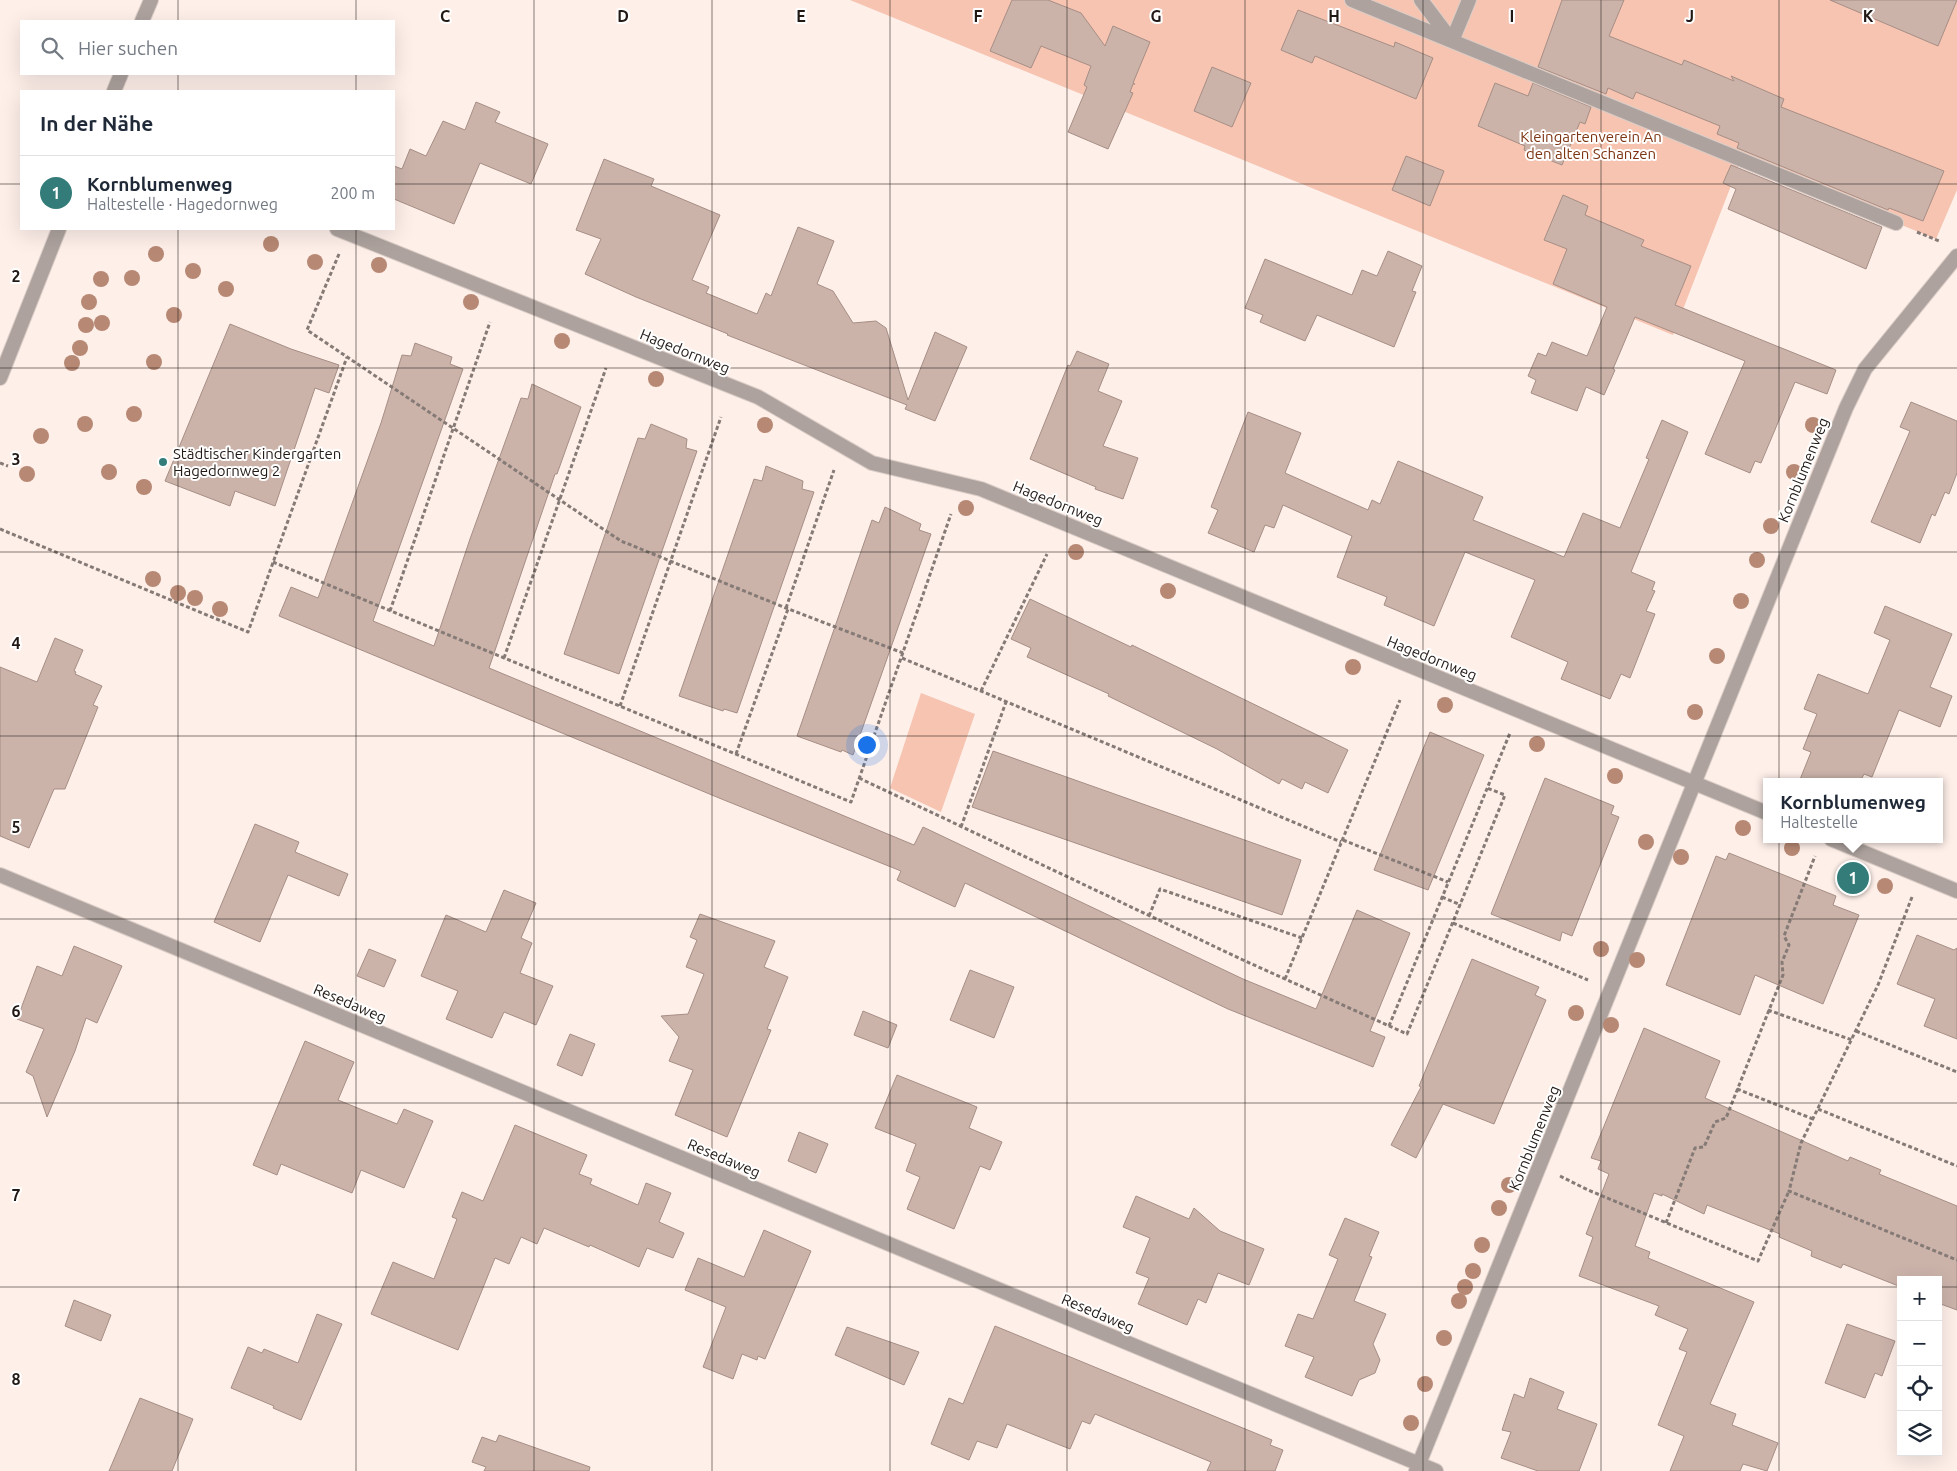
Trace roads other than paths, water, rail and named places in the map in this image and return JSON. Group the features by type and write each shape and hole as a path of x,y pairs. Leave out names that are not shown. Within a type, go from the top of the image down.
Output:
{"street":[{"path":"142,20 150,0"},
{"path":"1352,0 1896,223"},
{"path":"1421,0 1452,41"},
{"path":"1452,41 1469,0"},
{"path":"114,90 121,75"},
{"path":"0,378 59,230"},
{"name":"Hagedornweg","path":"343,231 758,397 872,463 981,489 1763,811"},
{"name":"Kornblumenweg","path":"1417,1467 1850,400 1866,369 1957,256"},
{"path":"1841,843 1957,891"},
{"name":"Resedaweg","path":"0,875 1417,1467 1436,1471"}],"place":[{"name":"Städtischer Kindergarten Hagedornweg 2","path":"163,462"},
{"name":"Kornblumenweg","path":"1853,878"}],"park label":[{"name":"Kleingartenverein An den alten Schanzen","path":"1591,144"}]}
